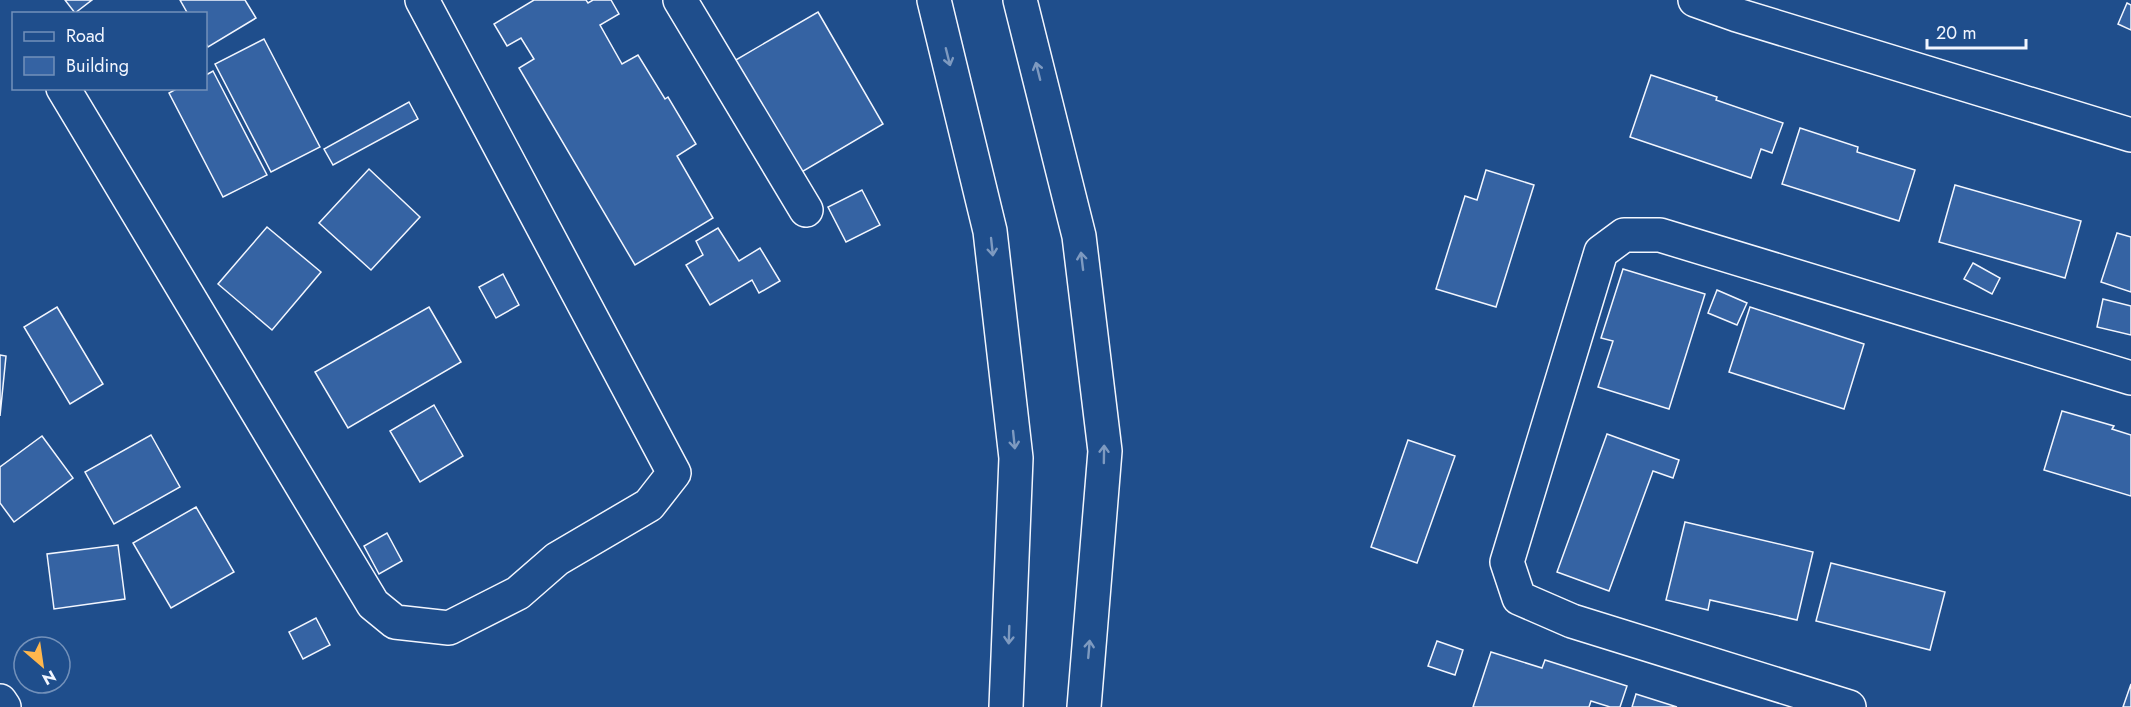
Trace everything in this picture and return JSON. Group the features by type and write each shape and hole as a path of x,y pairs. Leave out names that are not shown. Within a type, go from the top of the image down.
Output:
{"street":[{"path":"64,90 373,604 395,622 449,628 518,593 557,559 649,505 674,473 422,0"},
{"path":"680,0 806,210"},
{"path":"934,0 990,231 1016,458 1006,707"},
{"path":"1020,0 1079,236 1105,452 1084,707"},
{"path":"1695,0 1740,7 2131,135"},
{"path":"1849,707 1572,621 1519,598 1507,562 1601,252 1624,235 1660,235 2131,378"},
{"path":"0,701 4,707"}],"building":[{"path":"65,0 92,0 76,12"},
{"path":"180,0 245,0 256,18 208,47 207,12 187,12"},
{"path":"534,0 586,0 588,3 593,0 611,0 619,14 600,25 622,64 638,55 665,99 668,97 696,144 677,156 713,218 635,265 519,68 534,59 521,38 507,46 494,24"},
{"path":"2127,3 2131,5 2131,30 2118,24"},
{"path":"818,12 883,124 800,173 734,61"},
{"path":"264,39 320,147 271,172 215,64"},
{"path":"213,71 267,175 223,197 169,93 174,90 207,90 207,74"},
{"path":"1651,75 1717,97 1716,100 1783,123 1772,153 1761,149 1751,178 1630,137"},
{"path":"409,102 418,119 333,165 324,149"},
{"path":"1800,128 1858,147 1857,152 1915,170 1899,221 1782,184"},
{"path":"369,169 420,217 371,270 319,223"},
{"path":"1486,170 1534,185 1496,307 1436,289 1465,196 1477,200"},
{"path":"1955,185 2081,221 2065,278 1939,242"},
{"path":"862,190 880,225 846,242 828,207"},
{"path":"267,227 321,272 272,330 218,284"},
{"path":"718,228 739,261 760,248 780,281 759,293 752,280 710,305 686,265 703,255 696,241"},
{"path":"2117,233 2131,237 2131,292 2101,282"},
{"path":"1973,263 2000,278 1992,294 1964,279"},
{"path":"1623,269 1705,294 1669,409 1598,387 1613,341 1601,338"},
{"path":"503,274 519,305 496,318 479,287"},
{"path":"1717,290 1747,303 1737,325 1708,313"},
{"path":"2103,299 2131,306 2131,335 2097,327"},
{"path":"57,307 103,384 70,404 24,327"},
{"path":"429,307 461,362 348,428 315,372"},
{"path":"1750,307 1864,344 1844,409 1729,372"},
{"path":"0,355 6,356 0,416"},
{"path":"434,405 463,456 420,482 390,431"},
{"path":"2062,411 2114,426 2112,429 2131,435 2131,496 2044,470"},
{"path":"1607,434 1679,460 1673,478 1653,471 1609,591 1557,572"},
{"path":"151,435 180,487 114,524 85,472"},
{"path":"42,436 73,478 14,522 0,503 0,467"},
{"path":"1408,440 1455,456 1417,563 1371,547"},
{"path":"196,507 234,572 171,608 133,543"},
{"path":"1685,522 1813,552 1797,620 1710,600 1708,610 1666,600"},
{"path":"387,533 402,561 379,574 364,546"},
{"path":"118,545 125,599 54,609 47,554"},
{"path":"1831,563 1945,592 1930,650 1816,621"},
{"path":"316,618 330,645 303,659 289,632"},
{"path":"1437,641 1463,650 1455,675 1428,666"},
{"path":"1491,652 1542,668 1545,660 1627,686 1620,707 1610,707 1591,701 1589,707 1473,707"},
{"path":"2131,684 2131,707 2123,707"},
{"path":"1636,694 1677,707 1632,707"}]}
